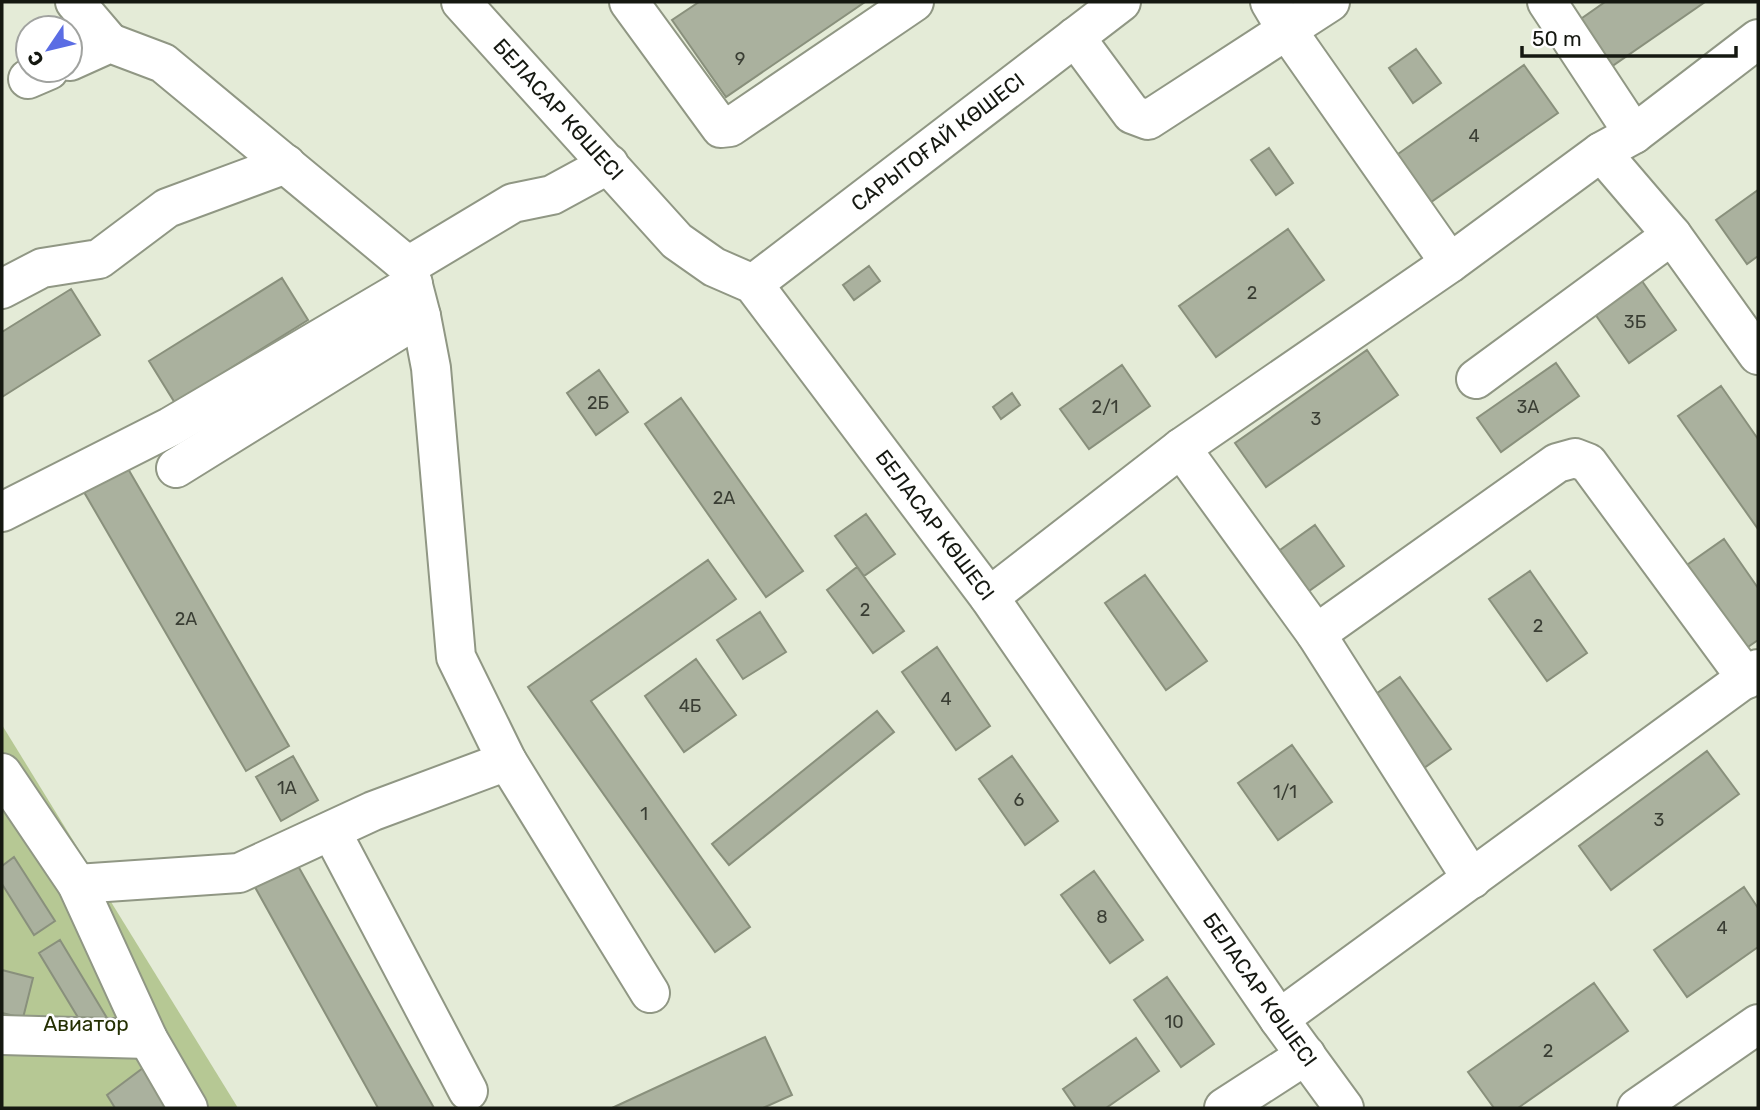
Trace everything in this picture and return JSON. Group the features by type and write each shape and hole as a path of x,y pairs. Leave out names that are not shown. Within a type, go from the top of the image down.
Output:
{"street":[{"path":"75,2 110,43 163,63 286,164 414,288 431,368 456,657 507,761 650,993"},
{"name":"БЕЛАСАР КӨШЕСІ","path":"461,2 677,241 714,267 753,284 989,597 1279,1019 1344,1108"},
{"path":"629,2 721,128 730,127 914,2"},
{"name":"САРЫТОҒАЙ КӨШЕСІ","path":"753,284 1121,2"},
{"path":"1075,37 1132,114 1149,120 1278,15 1330,2"},
{"path":"1547,2 1634,134"},
{"path":"1278,15 1450,263"},
{"path":"989,597 1181,448 1450,263 1601,152 1634,134 1758,40"},
{"path":"84,55 110,43"},
{"path":"1601,152 1672,234 1758,355"},
{"path":"2,289 41,268 99,259 167,208 286,164"},
{"path":"176,468 414,288 513,203 552,195 609,164"},
{"path":"1476,379 1672,234"},
{"path":"2,512 170,427 414,288"},
{"path":"1181,448 1316,634 1472,879"},
{"path":"1279,1019 1752,674 1588,463 1575,458 1557,463 1316,634"},
{"path":"76,884 239,873 373,811 507,761"},
{"path":"3,776 76,884 148,1039 188,1108"},
{"path":"331,831 468,1091"},
{"path":"1637,1108 1758,1024"},
{"path":"2,1035 148,1039"},
{"path":"1224,1108 1306,1055"}],"green space":[{"name":"Авиатор","path":"2,725 238,1108 2,1108"}],"building":[{"path":"699,2 865,2 726,97 672,20"},
{"path":"1605,2 1705,2 1608,69 1575,23"},
{"path":"1416,49 1441,83 1413,103 1389,68"},
{"path":"1524,65 1558,113 1424,207 1391,159"},
{"path":"1269,148 1293,183 1276,195 1251,160"},
{"path":"1758,190 1758,256 1747,264 1716,220"},
{"path":"1288,229 1324,280 1216,357 1179,306"},
{"path":"869,266 880,281 854,300 843,285"},
{"path":"282,278 308,320 175,403 149,361"},
{"path":"1642,281 1676,330 1629,363 1595,314"},
{"path":"71,289 100,335 2,397 2,332"},
{"path":"1367,350 1398,395 1266,487 1235,443"},
{"path":"1556,363 1579,396 1501,452 1477,418"},
{"path":"1122,365 1150,406 1089,449 1060,409"},
{"path":"599,370 628,412 596,435 567,393"},
{"path":"1721,386 1758,439 1758,529 1678,416"},
{"path":"1012,393 1020,405 1001,419 993,407"},
{"path":"681,398 803,571 766,597 645,424"},
{"path":"127,467 289,746 246,771 84,492"},
{"path":"866,514 895,554 864,576 835,536"},
{"path":"1315,525 1344,566 1302,596 1273,555"},
{"path":"1724,539 1758,588 1758,640 1742,651 1684,567"},
{"path":"708,560 736,599 591,701 750,927 715,952 528,687"},
{"path":"857,567 904,631 873,653 827,590"},
{"path":"1530,571 1587,653 1547,681 1489,599"},
{"path":"1145,575 1207,661 1166,690 1105,603"},
{"path":"760,612 786,652 743,679 717,640"},
{"path":"937,647 990,726 956,750 902,672"},
{"path":"696,659 736,715 684,752 645,696"},
{"path":"1400,677 1451,749 1424,768 1373,696"},
{"path":"877,711 894,732 729,865 712,844"},
{"path":"1292,745 1332,802 1278,840 1238,783"},
{"path":"1707,751 1739,794 1611,890 1579,846"},
{"path":"293,756 318,800 281,821 256,777"},
{"path":"1012,756 1058,821 1025,845 979,779"},
{"path":"14,857 55,921 34,935 2,884 2,866"},
{"path":"293,857 434,1108 378,1108 251,880"},
{"path":"1094,871 1143,940 1110,963 1061,895"},
{"path":"1744,887 1758,908 1758,947 1687,997 1654,950"},
{"path":"60,940 107,1018 85,1029 39,953"},
{"path":"2,970 33,978 23,1018 2,1013"},
{"path":"1167,977 1214,1044 1181,1067 1134,1000"},
{"path":"1594,983 1628,1031 1518,1108 1494,1108 1468,1072"},
{"path":"765,1037 792,1095 763,1108 612,1108"},
{"path":"1136,1038 1159,1071 1106,1108 1076,1108 1063,1089"},
{"path":"143,1068 168,1108 115,1108 107,1095"}]}
